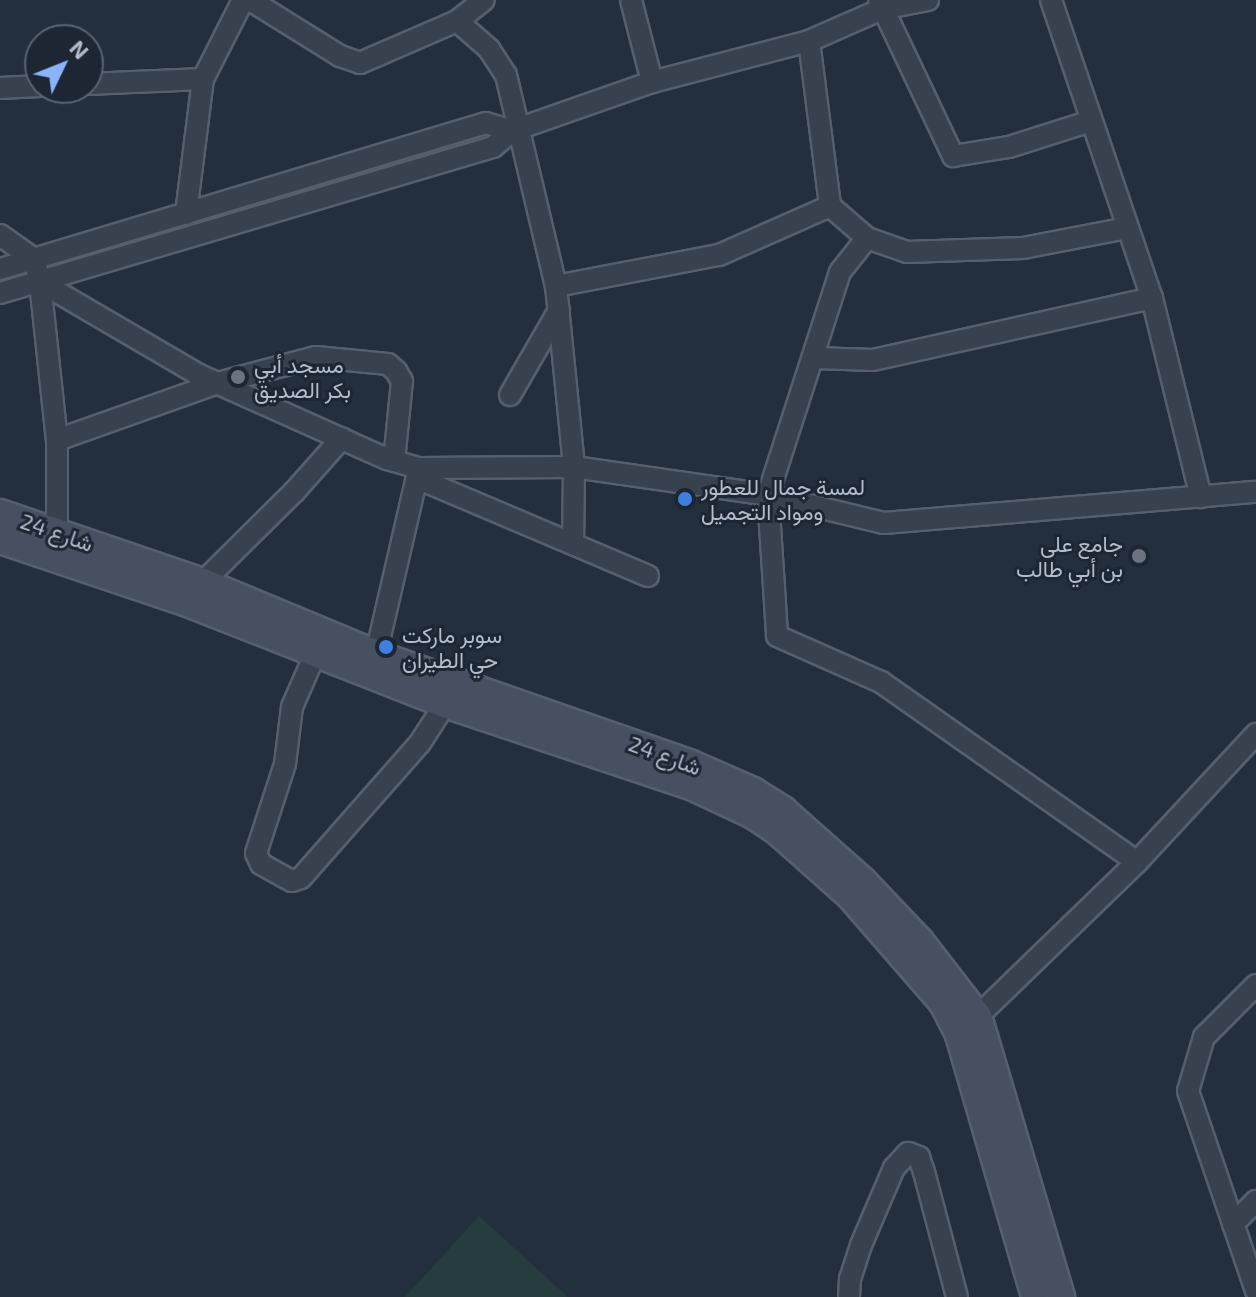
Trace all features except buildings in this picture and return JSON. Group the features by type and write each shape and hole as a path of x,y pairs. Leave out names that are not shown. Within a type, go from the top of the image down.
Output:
{"street":[{"path":"186,214 203,79 243,0"},
{"path":"250,0 340,56 360,63 457,21 484,0"},
{"path":"631,0 652,82"},
{"path":"0,293 493,147 516,130 652,82 809,41 881,4 928,0"},
{"path":"1051,0 1152,298 1201,497"},
{"path":"881,4 953,156 1009,147 1091,121"},
{"path":"457,21 499,61 556,286 574,467 573,544"},
{"path":"809,41 830,206 867,238 907,252 1023,248 1127,228"},
{"path":"104,83 203,79"},
{"path":"0,88 24,87"},
{"path":"0,269 486,123 516,130"},
{"path":"556,286 719,255 830,206"},
{"path":"0,235 34,259 40,282 57,440 57,532"},
{"path":"867,238 840,272 815,358 768,495 777,636 881,682 1137,862"},
{"path":"40,282 218,383 648,576"},
{"path":"815,358 873,360 1152,298"},
{"path":"510,395 559,310"},
{"path":"57,440 218,383 316,357 388,364 402,381 394,461"},
{"path":"203,582 294,492 342,438"},
{"path":"418,473 574,467 768,495 884,523 1256,492"},
{"path":"376,654 418,473"},
{"name":"شارع 24","path":"0,513 203,582 376,654 689,763 753,791 783,810 863,881 920,941 978,1016 1061,1297"},
{"name":"شارع 24","path":"0,540 187,603 445,704 719,798 778,832 850,896 943,1003 959,1035 1035,1297"},
{"path":"316,652 292,707 285,764 256,858 292,881 301,878 420,743 445,704"},
{"path":"978,1016 1137,862 1256,734"},
{"path":"1256,985 1204,1037 1188,1091 1256,1291"},
{"path":"849,1297 850,1279 861,1245 894,1168 908,1153 919,1157 957,1297"},
{"path":"1233,1224 1256,1201"}],"green space":[{"path":"479,1216 568,1297 405,1297"}],"place":[{"name":"مسجد أبي بكر الصديق","path":"238,377"},
{"name":"لمسة جمال للعطور ومواد التجميل","path":"685,499"},
{"name":"جامع علي بن أبي طالب","path":"1139,556"},
{"name":"سوبر ماركت حي الطيران","path":"386,647"}]}
